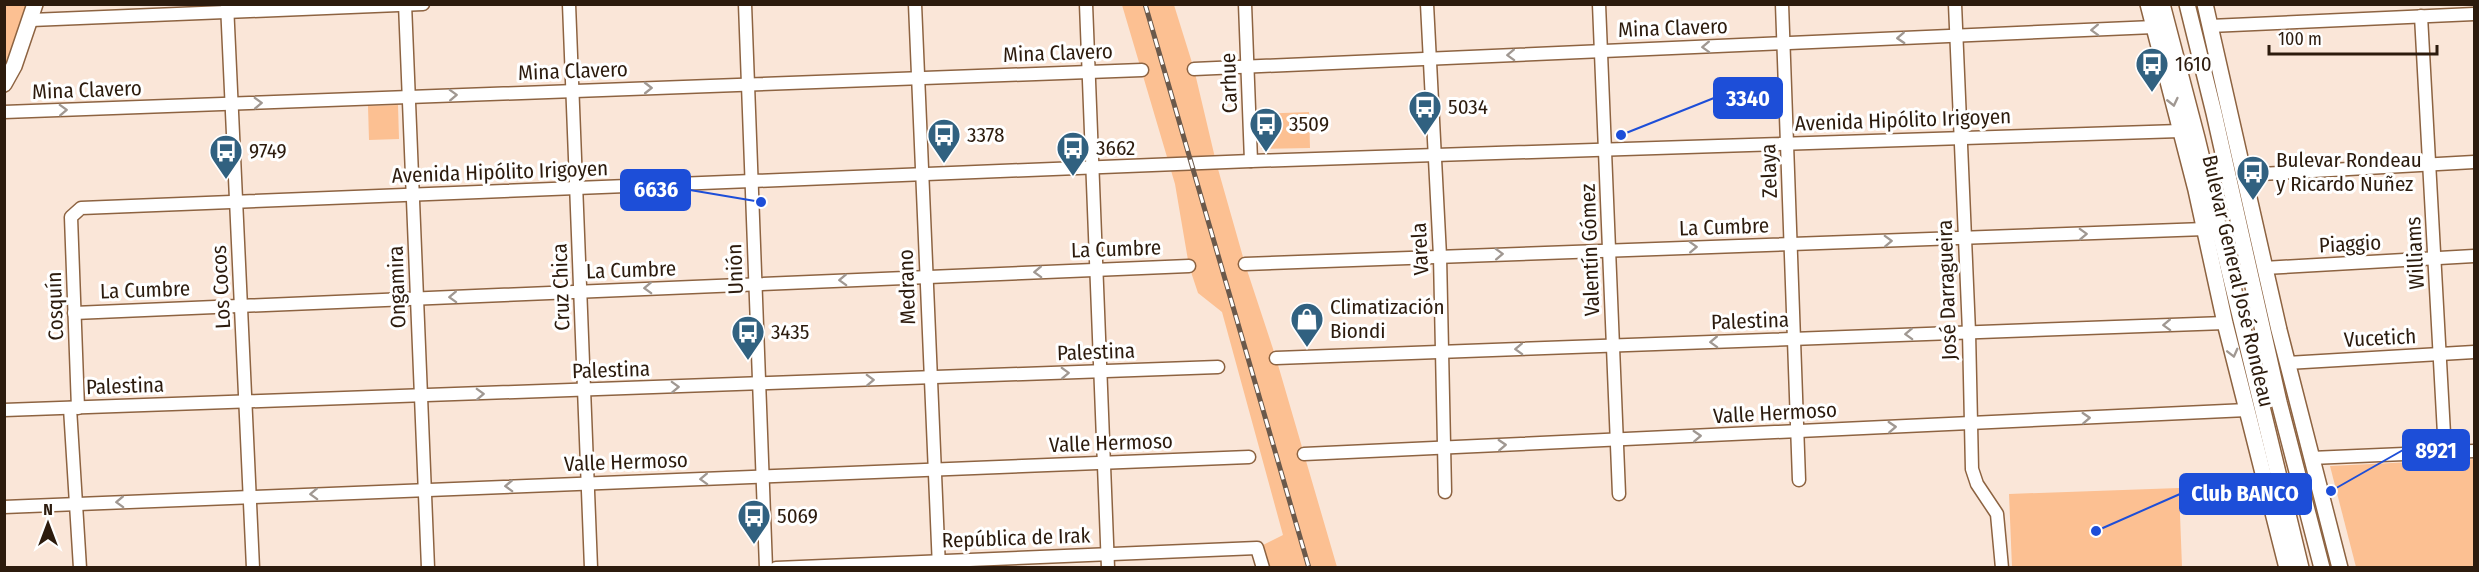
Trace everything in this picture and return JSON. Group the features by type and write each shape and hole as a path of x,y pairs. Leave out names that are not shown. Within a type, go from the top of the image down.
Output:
{"main road":[{"name":"Bulevar General José Rondeau","path":"2148,4 2191,132"},
{"name":"Bulevar General José Rondeau","path":"2162,4 2202,187 2301,567"},
{"name":"Bulevar General José Rondeau","path":"2187,4 2224,125 2243,175 2287,363 2340,567"},
{"name":"Bulevar General José Rondeau","path":"2205,4 2224,125 2223,158 2279,402 2322,567"},
{"path":"4,84 14,66 33,12"},
{"path":"2191,132 2224,125"},
{"path":"2191,132 2243,175"},
{"path":"2202,187 2243,175"},
{"name":"Bulevar General José Rondeau","path":"2202,187 2205,230 2225,323 2287,567"},
{"path":"2279,330 2279,402"}],"street":[{"path":"33,12 423,4"},
{"name":"Cruz Chica","path":"569,4 591,567"},
{"name":"Unión","path":"745,4 766,567"},
{"name":"Medrano","path":"915,4 939,564"},
{"path":"1086,4 1108,567"},
{"name":"Carhue","path":"1245,4 1251,161"},
{"name":"Varela","path":"1427,4 1440,256 1445,492"},
{"name":"Valentín Gómez","path":"1599,4 1619,494"},
{"name":"Zelaya","path":"1782,4 1799,480"},
{"name":"José Darragueira","path":"1955,4 1969,332 1972,469 1977,484 1997,514 2002,567"},
{"path":"2376,4 2377,18"},
{"name":"Ongamira","path":"405,5 428,567"},
{"name":"Los Cocos","path":"227,8 253,567"},
{"path":"2210,26 2475,14"},
{"name":"Williams","path":"2421,16 2445,452"},
{"name":"Mina Clavero","path":"1194,69 2154,27"},
{"name":"Mina Clavero","path":"4,112 1142,70"},
{"name":"Avenida Hipólito Irigoyen","path":"81,208 576,190 1251,161 2191,132"},
{"path":"2243,175 2475,162"},
{"name":"Cosquín","path":"80,567 75,504 71,217 81,208"},
{"name":"La Cumbre","path":"1245,264 2205,230"},
{"name":"Piaggio","path":"2264,268 2475,256"},
{"name":"La Cumbre","path":"74,313 1189,266"},
{"name":"Palestina","path":"1276,358 2225,323"},
{"name":"Vucetich","path":"2287,363 2475,352"},
{"name":"Palestina","path":"4,410 1218,367"},
{"name":"Valle Hermoso","path":"1304,454 2247,410"},
{"path":"2312,458 2475,451"},
{"name":"Valle Hermoso","path":"4,507 1249,457"},
{"name":"República de Irak","path":"776,567 939,564 1257,548 1263,567"}],"shaded area":[{"path":"5,5 35,5 5,84"},
{"path":"1122,5 1174,5 1194,69 1216,162 1245,264 1276,358 1337,567 1263,567 1257,548 1283,535 1222,312 1198,293 1189,266 1175,184"},
{"path":"398,105 399,139 369,140 368,106"},
{"path":"1309,112 1310,148 1261,149 1260,114"},
{"path":"2474,459 2474,567 2356,567 2330,466"},
{"path":"2179,488 2182,567 2012,567 2009,494"}],"railway":[{"path":"1145,4 1309,568"}],"place":[{"name":"1610","path":"2152,93"},
{"name":"3340","path":"1621,135"},
{"name":"5034","path":"1425,136"},
{"name":"3509","path":"1266,153"},
{"name":"3378","path":"944,164"},
{"name":"3662","path":"1073,177"},
{"name":"9749","path":"226,180"},
{"name":"Bulevar Rondeau y Ricardo Nuñez","path":"2253,201"},
{"name":"6636","path":"761,202"},
{"name":"Climatización Biondi","path":"1307,348"},
{"name":"3435","path":"748,361"},
{"name":"8921","path":"2331,491"},
{"name":"Club BANCO","path":"2096,531"},
{"name":"5069","path":"754,545"}]}
